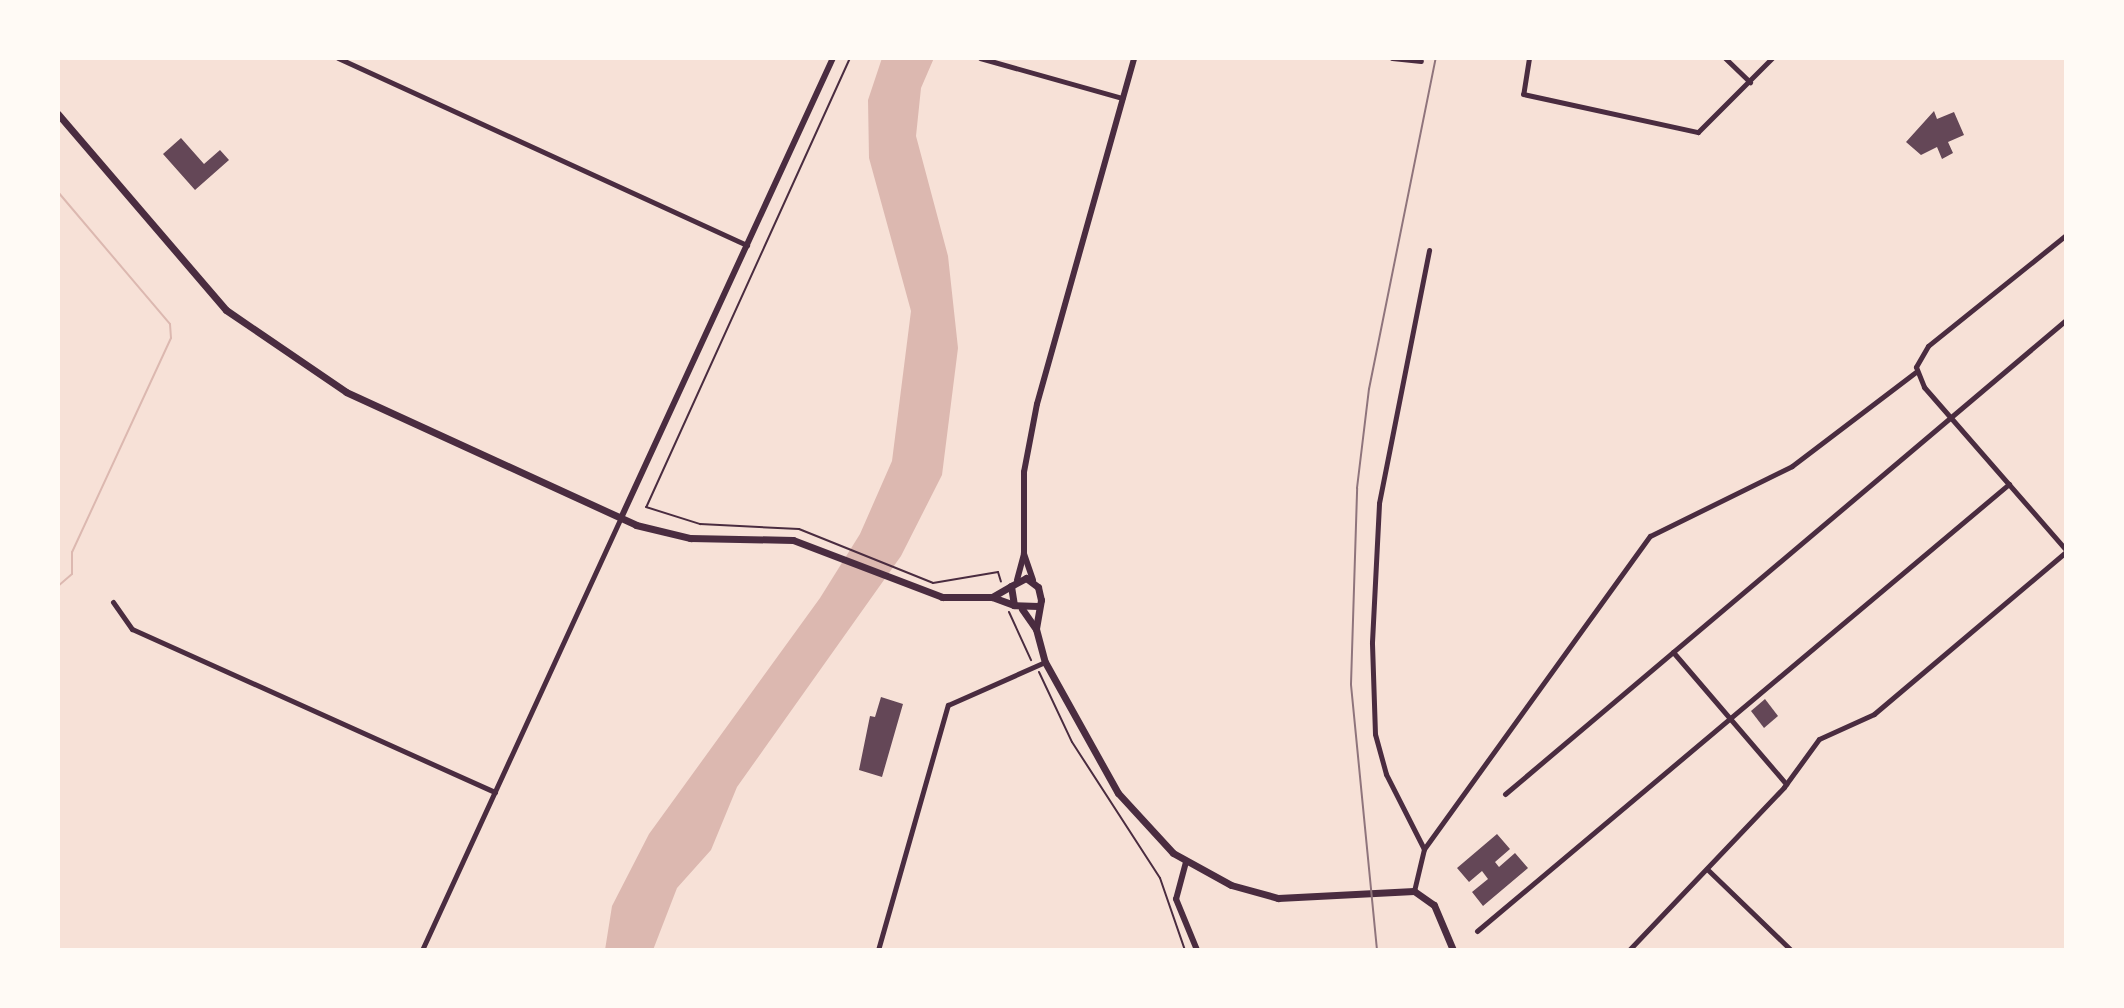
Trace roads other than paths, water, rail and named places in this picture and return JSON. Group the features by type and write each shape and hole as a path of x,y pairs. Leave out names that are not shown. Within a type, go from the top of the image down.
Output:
{"main road":[{"path":"58,114 197,280 270,347 346,392 621,518 690,538 793,540 942,597 992,597 1014,606 1038,606"},
{"path":"992,597 1010,586 1033,580 1042,593 1036,629 1045,662 1118,793 1173,853 1186,862 1263,894 1414,891 1434,905 1453,950"},
{"path":"1010,586 1014,606 1036,629"}],"street":[{"path":"338,58 747,245"},
{"path":"422,950 833,58"},
{"path":"980,58 1122,98"},
{"path":"1033,580 1024,554 1024,472 1037,404 1134,58"},
{"path":"1392,58 1421,61"},
{"path":"1529,58 1523,94 1596,113 1698,132 1772,58"},
{"path":"1725,58 1750,82"},
{"path":"1414,891 1424,849 1650,536 1792,466 1917,371 1928,346 2066,235"},
{"path":"1424,849 1386,774 1375,734 1372,642 1379,503 1429,250"},
{"path":"1505,794 2066,320"},
{"path":"1629,950 1786,784 1819,739 1874,714 2066,551 1951,417 1917,371"},
{"path":"1477,931 2009,484"},
{"path":"1010,586 1024,554"},
{"path":"113,602 132,629 495,792"},
{"path":"1673,652 1786,784"},
{"path":"878,950 948,705 1045,662"},
{"path":"1186,862 1176,899 1197,950"},
{"path":"1707,869 1791,950"}],"waterway":[{"path":"58,192 170,324 171,338 72,552 72,574 58,586"}],"railway":[{"path":"1377,950 1351,684 1357,488 1369,389 1436,58"}]}
